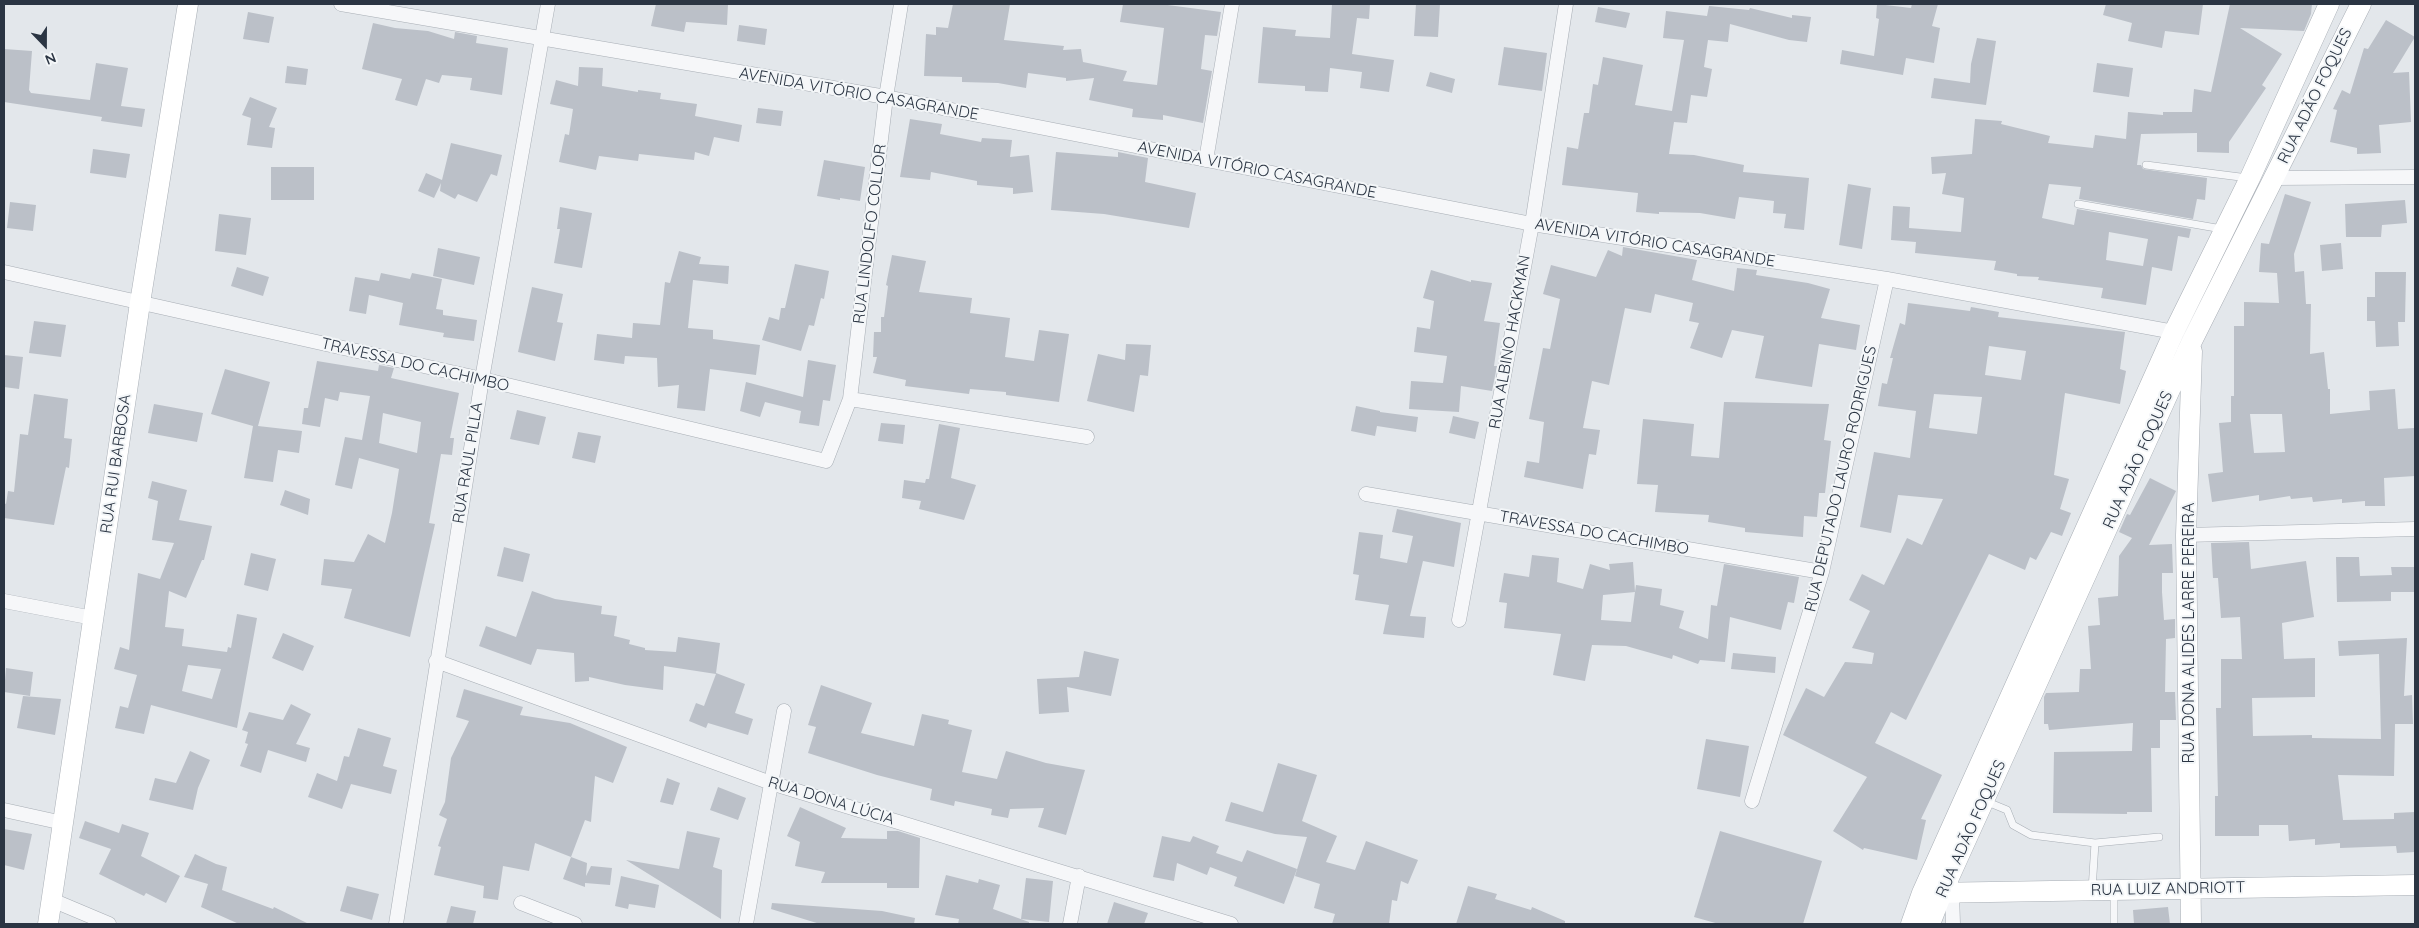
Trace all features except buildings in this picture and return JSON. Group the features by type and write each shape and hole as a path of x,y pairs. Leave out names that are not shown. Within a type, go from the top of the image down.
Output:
{"main road":[{"name":"RUA RUI BARBOSA","path":"48,924 140,303 188,4"},
{"name":"RUA ADÃO FOQUES","path":"1911,924 1922,893 2174,332 2250,178 2329,4"},
{"name":"RUA ADÃO FOQUES","path":"1930,924 1947,893 1984,800 2192,341 2361,4"},
{"name":"RUA DONA ALIDES LARRE PEREIRA","path":"2192,341 2186,535 2192,924"},
{"name":"RUA LUIZ ANDRIOTT","path":"1922,893 2415,885"}],"street":[{"name":"AVENIDA VITÓRIO CASAGRANDE","path":"341,4 886,97 1532,224 1887,279 2174,332"},
{"name":"RUA RAUL PILLA","path":"396,924 482,379 544,38 548,4"},
{"name":"RUA LINDOLFO COLLOR","path":"826,460 850,399 886,97 900,4"},
{"path":"1206,160 1232,4"},
{"name":"RUA ALBINO HACKMAN","path":"1459,620 1532,224 1566,4"},
{"path":"2274,178 2415,177"},
{"name":"TRAVESSA DO CACHIMBO","path":"4,272 482,379 826,460"},
{"name":"RUA DEPUTADO LAURO RODRIGUES","path":"1752,802 1822,572 1887,279"},
{"path":"850,399 1087,437"},
{"name":"TRAVESSA DO CACHIMBO","path":"1366,494 1822,572"},
{"path":"2186,535 2415,529"},
{"path":"4,601 93,618"},
{"name":"RUA DONA LÚCIA","path":"436,661 771,783 1231,924"},
{"path":"746,924 784,711"},
{"path":"4,810 63,823"},
{"path":"1070,924 1079,876"},
{"path":"1947,893 1953,924"},
{"path":"52,900 109,924"},
{"path":"521,903 575,924"}],"lane":[{"path":"2146,165 2250,178"},
{"path":"2078,204 2225,229"},
{"path":"1984,800 2007,810 2013,825 2031,836 2095,843 2159,837"},
{"path":"2092,890 2095,843"},
{"path":"2114,890 2114,924"}]}
